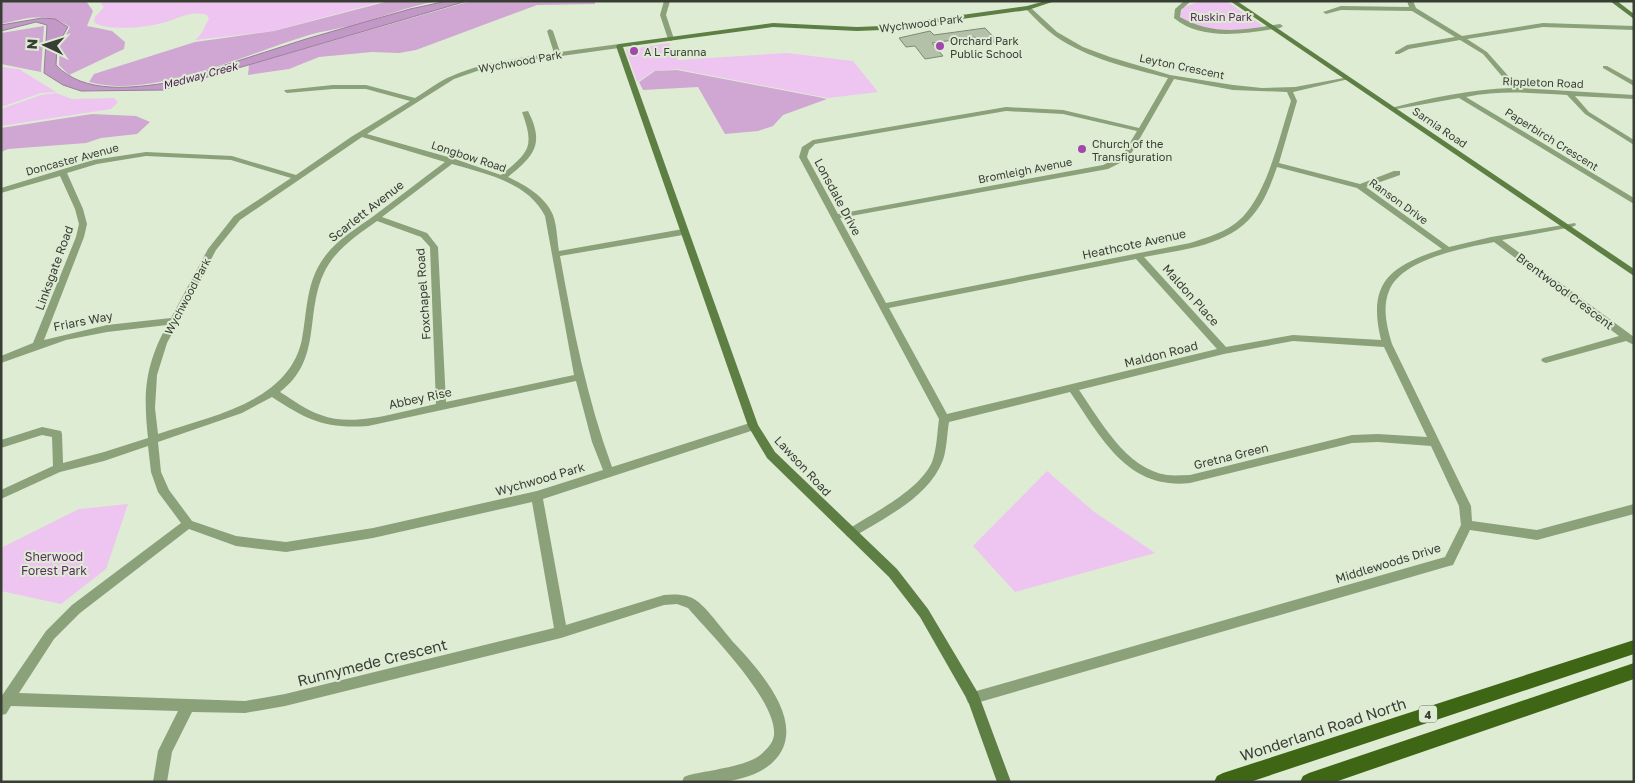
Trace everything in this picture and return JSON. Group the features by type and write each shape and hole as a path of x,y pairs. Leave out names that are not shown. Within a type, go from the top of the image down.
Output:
{"main road":[{"name":"Wonderland Road North","path":"1223,782 1634,647"},
{"name":"4","path":"1309,782 1634,671"}],"street":[{"path":"667,1 663,15 672,39"},
{"name":"Wychwood Park","path":"753,426 537,496 373,533 286,547 236,541 188,524 164,492 156,472 150,408 152,375 162,344 212,249 224,232 237,218 296,177 452,78 475,69 557,54 773,25 857,29 882,28 1028,8 1052,1"},
{"path":"1188,1 1178,9 1177,18 1197,28 1222,33 1239,33 1280,26"},
{"name":"Sarnia Road","path":"1233,1 1347,78 1396,108"},
{"name":"Sarnia Road","path":"1243,1 1634,273"},
{"path":"1410,1 1413,9"},
{"path":"1614,1 1633,16"},
{"name":"Leyton Crescent","path":"1028,8 1058,35 1092,53 1116,62 1173,76 1215,85 1288,90 1347,78"},
{"path":"1326,12 1341,8 1413,9 1486,53 1518,90"},
{"path":"1397,52 1407,46 1543,25 1634,28"},
{"path":"550,31 557,54"},
{"name":"Lawson Road","path":"619,46 753,426 771,455 892,573 924,614 973,698 1004,782"},
{"path":"1605,67 1634,84"},
{"name":"Bromleigh Avenue","path":"835,217 1105,167 1125,157 1173,76"},
{"path":"288,92 333,87 366,87 415,100"},
{"name":"Heathcote Avenue","path":"884,306 1192,245 1240,224 1255,210 1274,164 1294,100 1288,90"},
{"name":"Rippleton Road","path":"1396,108 1459,95 1518,90 1634,97"},
{"path":"1569,93 1587,113 1634,143"},
{"name":"Paperbirch Crescent","path":"1459,95 1634,202"},
{"name":"Lonsdale Drive","path":"944,419 803,157 805,149 813,142 1006,109 1063,112 1140,130"},
{"path":"502,178 526,158 534,144 533,129 526,112"},
{"name":"Longbow Road","path":"361,135 452,161 502,178 524,187 544,206 549,216 579,377 591,428 609,474"},
{"name":"Doncaster Avenue","path":"1,191 113,158 163,153 232,158 296,177"},
{"name":"Scarlett Avenue","path":"152,440 214,420 248,406 273,392 292,375 299,362 307,336 311,294 325,263 340,244 452,161"},
{"name":"Ranson Drive","path":"1274,164 1360,186 1448,250"},
{"name":"Linksgate Road","path":"38,344 80,238 83,224 62,172"},
{"path":"1360,186 1397,173"},
{"name":"Foxchapel Road","path":"376,218 424,235 434,247 441,406"},
{"path":"1569,226 1448,250 1412,263 1392,277 1383,294 1380,315 1387,344 1464,506 1467,525 1537,535 1634,509"},
{"name":"Sarnia Road","path":"1569,226 1634,266"},
{"path":"556,254 683,232"},
{"name":"Brentwood Crescent","path":"1497,240 1630,339"},
{"name":"Maldon Place","path":"1139,256 1224,351"},
{"name":"Friars Way","path":"1,360 38,344 102,328 174,321"},
{"name":"Maldon Road","path":"944,419 1224,351 1293,338 1332,338 1387,344"},
{"path":"1546,360 1630,339"},
{"name":"Abbey Rise","path":"273,392 307,414 327,423 346,424 579,377"},
{"name":"Gretna Green","path":"1073,389 1120,454 1138,470 1164,480 1190,480 1352,439 1378,438 1433,442"},
{"path":"850,533 899,501 927,478 936,462 941,445 944,419"},
{"path":"1,444 42,431 58,434 58,468"},
{"path":"1,495 58,468 110,456 152,440"},
{"path":"537,496 561,632"},
{"path":"4,704 50,636 76,609 188,524"},
{"name":"Middlewoods Drive","path":"973,698 1449,560 1467,525"},
{"name":"Runnymede Crescent","path":"4,704 245,707 285,700 561,632 664,600 677,599 692,604 756,678 773,704 780,721 781,738 773,754 761,763 689,782"},
{"path":"160,782 164,750 188,706"}],"green space":[{"path":"99,1 384,1 273,31 195,40 202,33 209,19 207,15 189,14 147,26 108,27 94,22 95,17 104,7"},
{"name":"Ruskin Park","path":"1202,1 1226,1 1263,26 1243,30 1221,31 1199,27 1181,19 1180,14 1184,7"},
{"path":"669,43 678,60 787,53 853,61 878,92 828,98 677,69 654,71 637,82 626,50 629,49 631,54 639,53 638,48"},
{"path":"1,67 19,69 56,92 41,93 1,107"},
{"path":"56,93 72,99 114,98 118,102 111,109 1,126 1,109 41,95"},
{"path":"1047,471 1093,511 1155,553 1015,592 973,546"},
{"name":"Sherwood Forest Park","path":"128,504 106,569 61,604 1,591 1,548 79,509"}],"shaded area":[{"path":"1,1 86,1 93,11 87,26 112,31 125,42 124,49 69,75 59,65 60,46 70,27 45,17 28,18 1,24"},
{"path":"389,1 438,1 350,26 309,35 229,63 170,80 141,85 114,86 89,82 94,74 195,42 274,31"},
{"path":"471,1 595,1 595,4 537,5 416,50 399,53 372,52 319,57 289,69 248,75 249,65"},
{"path":"44,26 41,72 1,64 1,33"},
{"path":"677,70 827,99 783,115 773,126 758,131 725,134 698,87 643,90 639,82 655,71"},
{"path":"92,114 136,116 150,122 137,134 101,138 86,143 8,149 1,152 1,128"}],"water":[{"name":"Medway Creek","path":"447,1 467,1 163,90 81,91 63,85 44,73 47,25 36,22 1,31 1,25 42,18 55,19 68,27 57,46 56,65 67,75 95,85 110,87 142,86 172,82 306,39 410,9"}],"building":[{"name":"Orchard Park Public School","path":"985,28 998,42 979,42 975,37 932,43 943,56 925,59 915,46 906,47 899,38 930,31 934,35"}],"place":[{"name":"Orchard Park Public School","path":"940,46"},
{"name":"A L Furanna","path":"634,51"},
{"name":"Church of the Transfiguration","path":"1082,149"}]}
